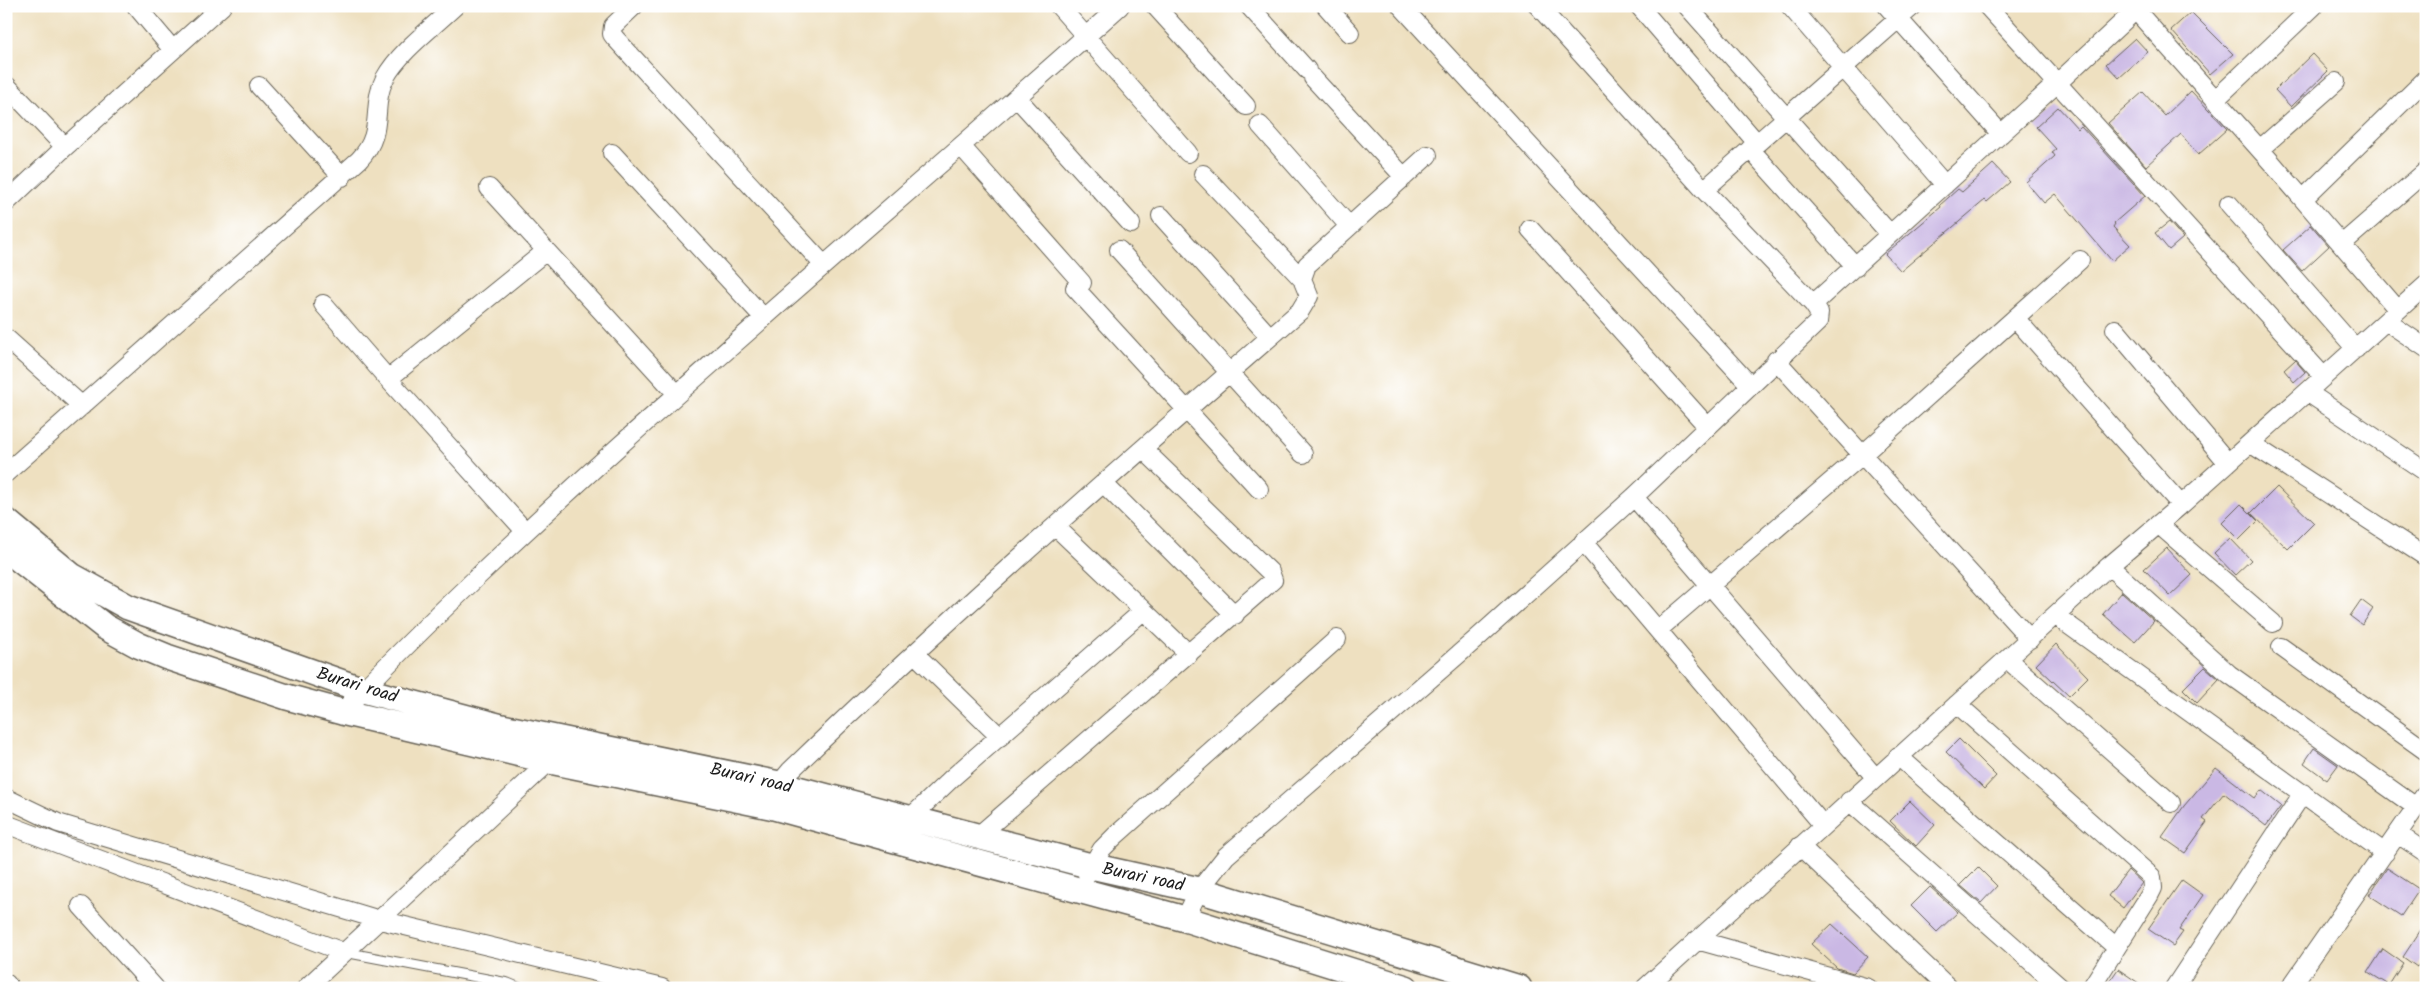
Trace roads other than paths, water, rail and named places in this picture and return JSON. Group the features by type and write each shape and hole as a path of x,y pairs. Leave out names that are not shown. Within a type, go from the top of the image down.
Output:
{"main road":[{"name":"Burari road","path":"6,521 72,576 128,607 362,690 502,727 554,749"},
{"name":"Burari road","path":"6,550 105,627 138,645 195,666 342,712 554,749 774,795 910,818 1091,866 1199,890 1519,988"},
{"name":"Burari road","path":"774,795 1079,890 1185,920 1406,988"}],"street":[{"path":"136,6 173,50"},
{"path":"6,203 65,147 222,6"},
{"path":"6,473 342,177 372,144 382,86 391,69 455,6"},
{"path":"634,6 613,26 612,34 823,264"},
{"path":"1059,6 1188,153"},
{"path":"342,712 420,632 526,531 823,264 1120,6"},
{"path":"1155,6 1246,106"},
{"path":"1249,6 1404,177"},
{"path":"1326,6 1350,33"},
{"path":"1401,6 1750,385"},
{"path":"1185,920 1199,890 1226,856 1467,646 1634,497 1818,322 1819,313 1813,304 1704,190 1538,6"},
{"path":"1639,6 1856,267"},
{"path":"1686,6 1890,234"},
{"path":"1790,6 1946,185"},
{"path":"1704,190 1843,68 1893,13 1913,6"},
{"path":"1987,6 2324,377"},
{"path":"2216,99 2314,6"},
{"path":"1813,304 2058,83 2135,8 2342,244 2392,316 2426,348"},
{"path":"1893,13 2001,134"},
{"path":"2303,199 2426,79"},
{"path":"2260,149 2336,82"},
{"path":"6,85 65,147"},
{"path":"259,86 342,177"},
{"path":"1016,98 1131,224"},
{"path":"1260,125 1349,226"},
{"path":"961,146 1082,283 1075,288 1185,411 1259,489"},
{"path":"612,153 764,318"},
{"path":"1302,279 1307,265 1428,156"},
{"path":"2342,244 2426,171"},
{"path":"774,795 802,760 915,654 1306,303 1309,296 1302,279 1203,174"},
{"path":"489,188 677,394"},
{"path":"2229,204 2356,349"},
{"path":"1161,216 1270,337"},
{"path":"1530,229 1707,426"},
{"path":"1119,250 1303,454"},
{"path":"388,379 546,251"},
{"path":"1658,630 1862,455 2080,260"},
{"path":"1645,988 1874,777 2030,640 2108,566 2181,505 2424,289"},
{"path":"323,304 388,379 526,531"},
{"path":"2015,318 2181,505"},
{"path":"2115,329 2228,463"},
{"path":"6,338 82,406"},
{"path":"1776,360 2030,640"},
{"path":"2307,392 2426,472"},
{"path":"2250,443 2426,557"},
{"path":"978,836 1268,587 1273,580 1270,572 1143,449"},
{"path":"1104,484 1235,615"},
{"path":"1634,497 1874,777"},
{"path":"2158,524 2273,623"},
{"path":"1056,527 1189,654"},
{"path":"1583,542 1823,825"},
{"path":"2108,566 2229,674 2421,800 2290,988"},
{"path":"910,818 1000,736 1143,611"},
{"path":"2056,616 2385,852"},
{"path":"1079,890 1102,849 1115,836 1337,639"},
{"path":"2281,647 2426,751"},
{"path":"915,654 1000,736"},
{"path":"2007,659 2171,803"},
{"path":"1957,704 2152,877 2154,888 2091,988"},
{"path":"306,988 554,749"},
{"path":"1898,756 2116,948"},
{"path":"2174,988 2303,794"},
{"path":"6,798 58,823 374,924 662,988"},
{"path":"1849,801 2061,988"},
{"path":"6,824 348,948"},
{"path":"2398,834 2426,853"},
{"path":"1800,846 1949,988"},
{"path":"81,906 155,988"},
{"path":"1697,940 1868,988"},
{"path":"6,983 10,988"}],"lane":[{"path":"348,948 508,982 520,988"}]}
